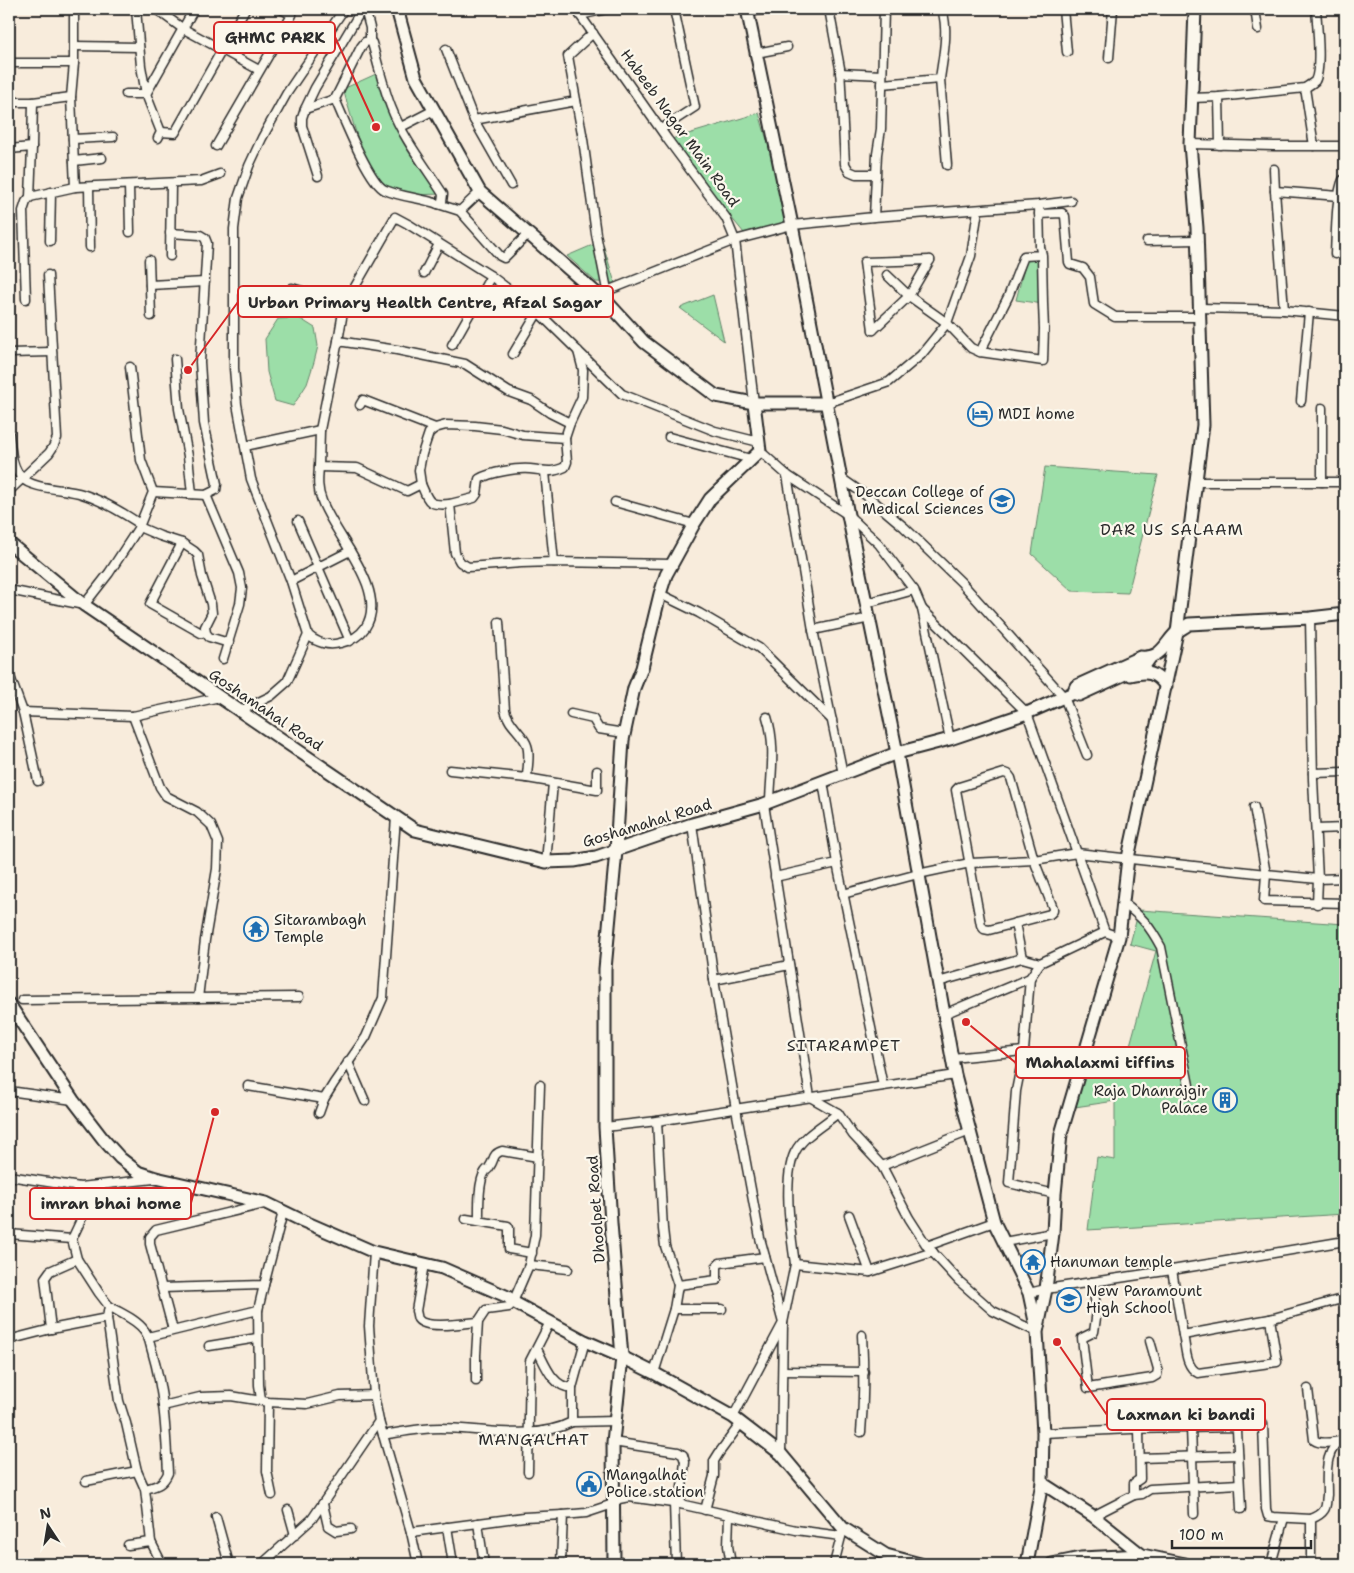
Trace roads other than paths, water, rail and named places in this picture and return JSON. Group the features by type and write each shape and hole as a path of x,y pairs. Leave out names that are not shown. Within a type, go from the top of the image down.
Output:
{"street":[{"path":"74,9 74,63 71,97 75,187"},
{"path":"136,9 141,66 146,94 159,135 175,133 246,9"},
{"path":"156,9 182,28 260,70"},
{"path":"146,94 194,9"},
{"path":"216,146 294,12 281,9"},
{"path":"344,9 287,93 262,138 249,166 238,198 234,228 234,368 237,404 251,479 291,581 308,636 314,640 331,645 350,641 363,630 371,619 371,596 363,576 322,502 318,486 320,430 343,312 348,299 394,217 491,276 538,312 622,394 759,447 787,476 848,515 880,544 914,590 920,602 950,739"},
{"path":"364,9 370,28 370,41 385,91 401,127 444,195 442,202 438,204"},
{"path":"318,176 302,126 302,118 315,88 364,9"},
{"path":"397,9 416,78 480,192 610,305 644,342 716,396 754,403 827,402 889,382 920,355 947,324 971,256 978,210"},
{"path":"579,12 607,9"},
{"path":"661,130 695,107 674,9"},
{"path":"769,9 747,11 792,225 848,515 897,753 955,1075 994,1222 1029,1293 1037,1332 1043,1432 1042,1483 1027,1564"},
{"path":"829,9 840,73 845,164 849,171 856,174 875,174"},
{"path":"874,217 875,174 881,129 884,9"},
{"path":"942,9 946,38 940,79 947,165"},
{"path":"1064,9 1067,52"},
{"path":"1110,58 1113,9"},
{"path":"1037,1332 1046,1288 1053,1233 1061,1134 1119,937 1128,858 1178,632 1203,425 1197,240 1190,144 1195,9"},
{"path":"1255,9 1258,29"},
{"path":"1191,98 1305,88 1315,81 1318,70 1319,42 1316,9"},
{"name":"Habeeb Nagar Main Road","path":"579,12 661,130 726,218 735,240 759,447"},
{"path":"593,33 568,56 583,139 596,234 610,305"},
{"path":"305,109 335,99 361,47 365,42 370,41"},
{"path":"74,46 139,47"},
{"path":"756,53 787,47"},
{"path":"446,49 474,120 511,185"},
{"path":"9,63 74,63"},
{"path":"840,73 882,79 940,79"},
{"path":"1305,88 1314,146"},
{"path":"126,94 146,94"},
{"path":"9,102 33,102 71,97"},
{"path":"1218,97 1220,145"},
{"path":"335,99 354,144 376,183 385,190 460,211 500,256 504,258 528,234"},
{"path":"474,120 576,101"},
{"path":"26,299 23,211 30,197 33,102"},
{"path":"401,127 434,110"},
{"path":"73,139 113,137"},
{"path":"1190,144 1345,146"},
{"path":"9,149 32,147"},
{"path":"74,161 102,158"},
{"path":"1274,169 1284,310"},
{"path":"30,197 75,187 200,181 220,174"},
{"path":"1335,254 1340,185 1345,179"},
{"path":"170,256 171,183"},
{"path":"129,185 130,232"},
{"path":"89,187 90,246"},
{"path":"1275,191 1339,196"},
{"path":"50,241 51,192"},
{"path":"460,211 480,192"},
{"path":"607,291 735,240 792,225 1039,205 1071,200"},
{"path":"887,275 909,296 947,324 971,348 980,352 1043,361 1044,330 1039,205"},
{"path":"1040,214 1062,213 1065,216 1069,262 1083,268 1090,277 1094,304 1115,317 1199,312 1284,310 1345,316"},
{"path":"153,492 206,495 216,490 217,484 204,423 200,362 207,243 205,238 200,235 170,232"},
{"path":"1147,241 1197,240"},
{"path":"424,273 439,244"},
{"path":"980,352 1008,298 1024,256 1042,255"},
{"path":"150,260 151,316"},
{"path":"930,260 909,296 873,330 864,262 930,260"},
{"path":"9,491 49,453 56,438 48,275"},
{"path":"452,345 491,276"},
{"path":"150,285 205,282"},
{"path":"292,288 326,298 343,312"},
{"path":"512,354 538,312"},
{"path":"1301,401 1309,312"},
{"path":"338,341 397,350 465,364 509,392 531,400 550,413 570,423"},
{"path":"565,438 523,435 502,429 475,426 446,425 435,428 430,433 422,454 419,470 421,484 427,500 437,506 474,498 477,494 479,479 486,475 521,469 545,472 565,467 567,462 565,438 582,397 583,370 577,349"},
{"path":"9,353 52,352"},
{"path":"175,359 179,409 188,456 192,494"},
{"path":"9,590 84,606 109,573 139,527 153,492 141,460 130,367"},
{"path":"360,405 363,400 435,428"},
{"path":"1322,408 1322,482"},
{"path":"245,446 320,430"},
{"path":"9,434 14,466 22,478 30,483 81,494 102,502 137,522 139,527 182,543 194,551 198,555 202,576 211,604 212,613 205,627 206,633 209,637 229,643"},
{"path":"669,437 751,459"},
{"name":"Dhoolpet Road","path":"614,1564 613,1442 622,1357 611,1223 606,1127 605,969 616,851 623,740 634,688 642,668 666,575 710,499 751,459 759,447"},
{"path":"319,467 357,468 407,491 421,484"},
{"path":"545,472 554,562"},
{"path":"787,476 813,630 843,774"},
{"path":"841,478 871,500 926,547 1068,695 1087,755"},
{"path":"1196,482 1345,482"},
{"path":"206,495 239,573 242,588 240,604 223,659"},
{"path":"615,502 694,524"},
{"path":"450,504 455,553 460,562 468,567 554,562 672,564"},
{"path":"298,521 350,641"},
{"name":"Goshamahal Road","path":"9,543 84,606 415,830 546,862 574,861 616,851 692,824 767,802 897,753 950,739 1027,713 1068,695 1076,686 1140,657 1150,658 1161,652 1178,632 1189,624 1310,618 1345,614"},
{"path":"182,543 150,604 201,632"},
{"path":"291,581 350,552"},
{"path":"867,603 914,590"},
{"path":"660,594 699,613 760,648 833,721"},
{"path":"922,609 1027,713 1105,932"},
{"path":"813,630 870,618"},
{"path":"1310,618 1313,773 1318,879 1317,904"},
{"path":"499,622 506,717 526,744 528,753 527,778"},
{"path":"240,711 271,696 287,682 296,658 308,636"},
{"path":"1068,695 1080,695 1145,665 1150,658"},
{"path":"9,674 23,712 38,781"},
{"path":"1119,677 1135,674 1154,674 1159,676 1166,686"},
{"path":"23,712 133,716 220,698"},
{"path":"572,714 593,719 599,729 624,733"},
{"path":"133,716 160,786 166,796 197,812 211,825 218,842 217,869 205,940 198,998"},
{"path":"767,717 772,731 772,757 767,802 775,878 810,1097 838,1114 853,1135 882,1166 910,1218 930,1249 959,1281 992,1311 1037,1332"},
{"path":"450,770 527,778 597,790 597,771"},
{"path":"1313,773 1345,772"},
{"path":"1004,773 1008,774 1011,778 1034,860 1053,911 1050,914 989,930 984,929 981,925 956,790 958,787 1004,773"},
{"path":"823,782 843,894 884,1086"},
{"path":"546,862 553,783"},
{"path":"1254,807 1266,874 1264,901 1317,904 1345,903"},
{"path":"319,1113 324,1099 366,1037 383,998 396,817"},
{"path":"692,824 714,980 736,1109 760,1238 783,1323 737,1420 714,1461 714,1476 706,1510"},
{"path":"1316,829 1345,828"},
{"path":"843,894 918,874 970,863 1034,860 1077,853 1318,879 1345,878"},
{"path":"775,878 837,863"},
{"path":"1123,903 1142,917 1151,928 1161,947 1192,1095"},
{"path":"1015,923 1022,958"},
{"path":"1055,1194 1009,1184 1016,1091 1024,1051 1030,978 1040,962 1105,932 1119,937"},
{"path":"938,982 1022,958 1040,962"},
{"path":"714,980 789,965"},
{"path":"944,1014 1030,978"},
{"path":"22,1000 299,997"},
{"path":"9,1004 73,1100 120,1158 138,1172 156,1178 266,1203 374,1252 442,1268 508,1297 513,1302 585,1341 654,1373 737,1420 781,1454 842,1532 886,1555 920,1564"},
{"path":"952,1058 1024,1051"},
{"path":"348,1062 365,1101"},
{"path":"606,1127 657,1121 955,1075"},
{"path":"476,1381 478,1322 486,1310 509,1307 513,1302 529,1265 532,1253 535,1235 540,1085"},
{"path":"248,1086 324,1099"},
{"path":"9,1091 73,1100"},
{"path":"781,1454 783,1323 795,1264 790,1228 790,1171 796,1152 808,1137 838,1114"},
{"path":"654,1373 674,1308 678,1285 665,1246 657,1121"},
{"path":"882,1166 970,1131"},
{"path":"478,1221 482,1180 484,1173 490,1167 493,1156 502,1152 538,1157"},
{"path":"9,1176 80,1187 156,1178"},
{"path":"102,1185 88,1205 72,1239 77,1259 99,1293 109,1306 138,1324 144,1330 156,1362 164,1406 168,1474 165,1481 160,1485 145,1489"},
{"path":"173,1330 150,1244 150,1236 156,1230 266,1203"},
{"path":"272,1495 267,1471 265,1401 259,1385 258,1310 283,1212"},
{"path":"849,1215 870,1272"},
{"path":"466,1219 508,1226 508,1249 532,1253"},
{"path":"795,1264 870,1272 994,1222"},
{"path":"1004,1242 1053,1233"},
{"path":"9,1234 72,1239"},
{"path":"1029,1293 1046,1288 1172,1270 1345,1241"},
{"path":"374,1252 369,1326 374,1395 379,1421 412,1532 418,1564"},
{"path":"678,1285 717,1280 717,1266 720,1263 765,1257"},
{"path":"51,1329 45,1278 50,1271 77,1259"},
{"path":"424,1264 416,1311 417,1318 420,1321 433,1325 478,1322"},
{"path":"529,1265 568,1269"},
{"path":"1172,1270 1183,1335 1189,1365 1192,1370 1198,1373 1277,1362 1270,1319"},
{"path":"1092,1282 1096,1311 1094,1332 1082,1338 1088,1388 1152,1378 1157,1375 1158,1369 1150,1341"},
{"path":"162,1288 264,1285"},
{"path":"1183,1335 1270,1319 1345,1298"},
{"path":"109,1306 107,1318 119,1401 138,1471 145,1489 151,1542 162,1564"},
{"path":"674,1308 722,1309"},
{"path":"148,1337 258,1310"},
{"path":"12,1340 51,1329 107,1318"},
{"path":"528,1472 530,1362 550,1322"},
{"path":"861,1432 864,1372 862,1335"},
{"path":"209,1346 258,1338"},
{"path":"572,1422 572,1388 585,1341"},
{"path":"537,1349 550,1375 567,1388 572,1388"},
{"path":"783,1371 864,1372"},
{"path":"1308,1389 1314,1440 1323,1443 1342,1440"},
{"path":"164,1406 200,1397 231,1396 307,1404 340,1396 374,1395"},
{"path":"262,1564 312,1519 379,1421"},
{"path":"383,1435 438,1428 529,1432 563,1426 572,1422 616,1421"},
{"path":"1263,1424 1266,1509 1268,1516 1273,1518 1311,1518 1320,1515 1325,1509 1329,1456 1332,1449 1342,1440"},
{"path":"1043,1432 1235,1427 1237,1430 1241,1509"},
{"path":"1134,1495 1134,1483 1140,1479 1139,1428"},
{"path":"1191,1428 1194,1514"},
{"path":"613,1442 678,1452 683,1455 685,1462 677,1504 676,1564"},
{"path":"1140,1458 1238,1455"},
{"path":"86,1481 138,1471"},
{"path":"1042,1483 1093,1516 1142,1555"},
{"path":"1093,1516 1150,1489 1240,1484"},
{"path":"412,1532 478,1522 586,1513 613,1504 619,1498 629,1497 677,1504 796,1530 842,1532"},
{"path":"323,1504 328,1526 336,1531 351,1529"},
{"path":"288,1510 295,1535"},
{"path":"561,1564 564,1516"},
{"path":"729,1516 728,1546 731,1564"},
{"path":"216,1517 229,1564"},
{"path":"1271,1564 1284,1518"},
{"path":"1311,1518 1311,1564"},
{"path":"478,1522 484,1564"},
{"path":"447,1527 453,1564"},
{"path":"834,1564 842,1532"},
{"path":"128,1545 151,1542"},
{"path":"1052,1564 1080,1558 1100,1561 1142,1555 1185,1564"}],"place":[{"name":"GHMC PARK","path":"376,127"},
{"name":"Urban Primary Health Centre, Afzal Sagar","path":"188,370"},
{"name":"MDI home","path":"980,414"},
{"name":"Deccan College of Medical Sciences","path":"1002,501"},
{"name":"Sitarambagh Temple","path":"256,929"},
{"name":"Mahalaxmi tiffins","path":"966,1022"},
{"name":"Raja Dhanrajgir Palace","path":"1225,1100"},
{"name":"imran bhai home","path":"215,1112"},
{"name":"Hanuman temple","path":"1033,1262"},
{"name":"New Paramount High School","path":"1069,1300"},
{"name":"Laxman ki bandi","path":"1057,1342"},
{"name":"Mangalhat Police station","path":"589,1484"}],"district":[{"name":"DAR US SALAAM","path":"1172,529"},
{"name":"SITARAMPET","path":"844,1045"},
{"name":"MANGALHAT","path":"534,1439"}]}
